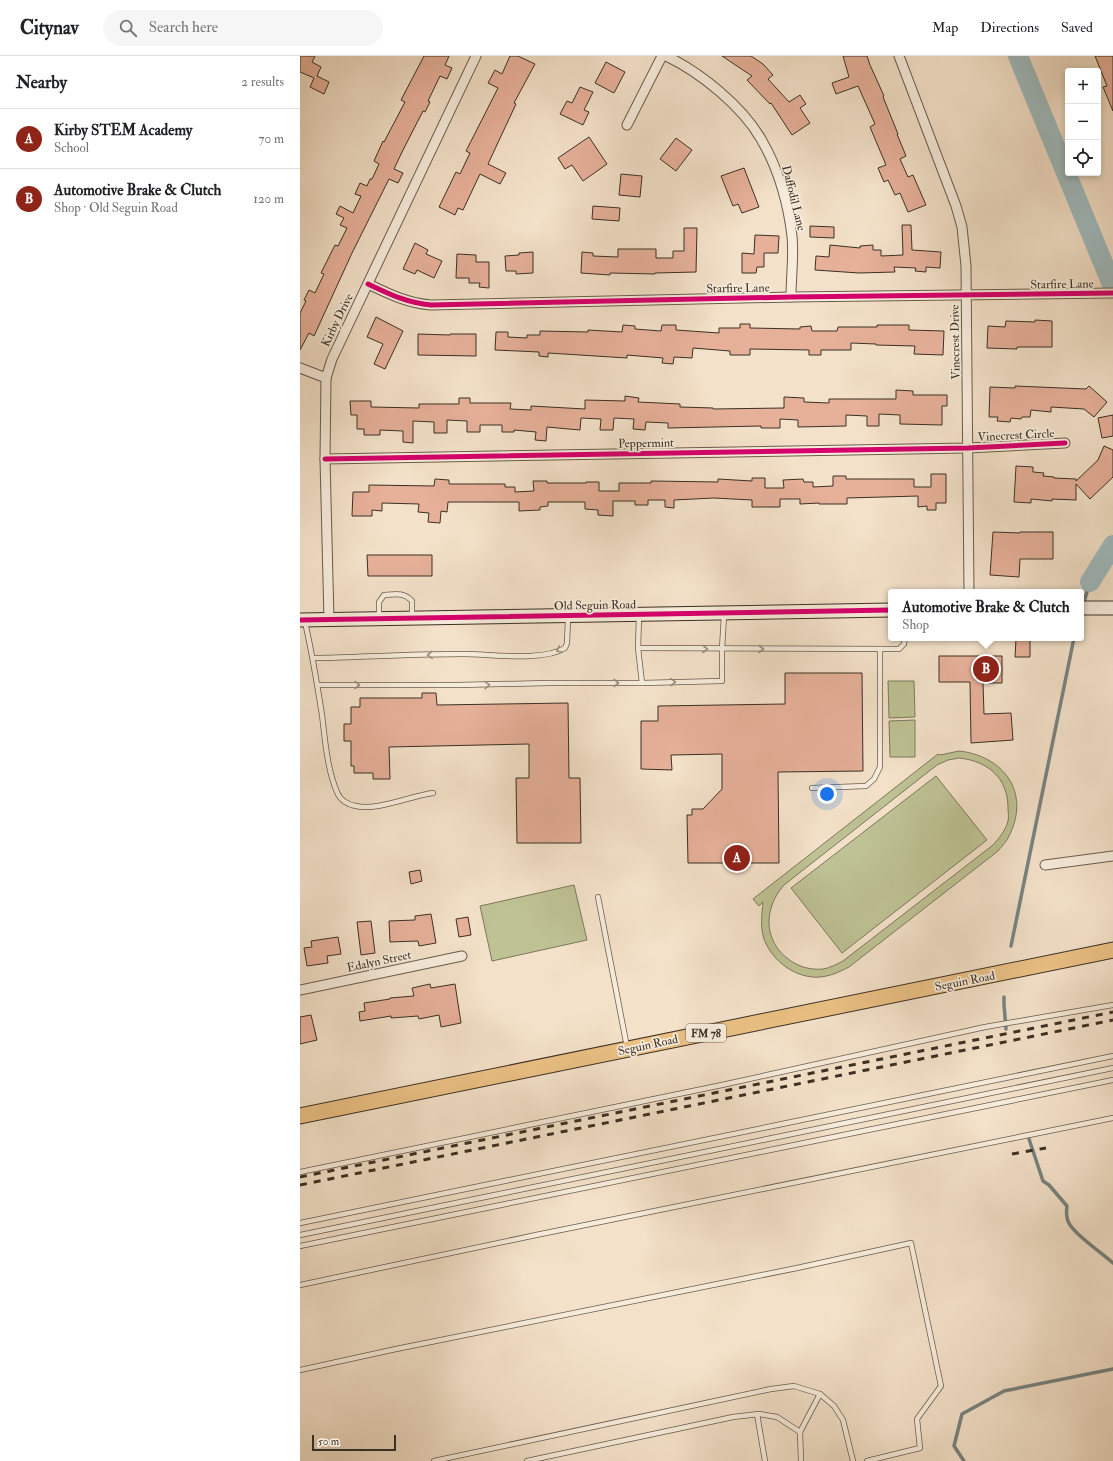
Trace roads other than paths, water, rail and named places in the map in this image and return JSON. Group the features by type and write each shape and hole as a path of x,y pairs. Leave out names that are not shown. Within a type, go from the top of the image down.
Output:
{"main road":[{"name":"Seguin Road","path":"300,1116 1113,950"}],"street":[{"name":"Kirby Drive","path":"329,620 325,459 326,378 332,358 476,56"},
{"path":"627,125 662,56"},
{"name":"Daffodil Lane","path":"666,56 694,72 718,90 748,120 764,144 779,178 792,237 791,297"},
{"name":"Vinecrest Drive","path":"899,56 956,206 964,240 966,266 969,589"},
{"name":"Starfire Lane","path":"368,284 409,302 431,305 791,297 1113,293"},
{"path":"300,368 326,378"},
{"name":"Vinecrest Circle","path":"968,448 1065,443"},
{"name":"Peppermint","path":"325,459 968,448"},
{"path":"1084,608 1113,608"},
{"name":"Old Seguin Road","path":"302,620 888,610"},
{"path":"1044,865 1113,856"},
{"name":"Edalyn Street","path":"300,990 462,956"}],"lane":[{"path":"379,619 379,602 384,595 403,594 408,596 412,601 412,618"},
{"path":"318,685 458,686 550,683 722,681 724,613"},
{"path":"639,614 638,648 642,683"},
{"path":"314,658 463,654 542,656 559,652 565,648 567,643 568,616"},
{"path":"302,620 314,658 328,758 337,793 342,800 349,805 357,807 373,807 421,794 433,793"},
{"path":"638,648 899,649 904,644 904,641"},
{"path":"812,788 866,786 874,779 880,767 880,649"},
{"path":"598,896 627,1049"},
{"path":"300,1172 714,1087 985,1027 1113,1005"},
{"path":"300,1223 1113,1056"},
{"path":"300,1235 1113,1068"},
{"path":"300,1246 1113,1080"},
{"path":"300,1285 536,1235 1113,1118"},
{"path":"300,1370 912,1243 941,1386 917,1419 920,1448 867,1461"},
{"path":"434,1461 794,1386 820,1394 834,1406 843,1420 853,1461"},
{"path":"801,1461 800,1432 820,1394"},
{"path":"527,1461 733,1417 756,1414 777,1418 800,1432"},
{"path":"756,1414 765,1461"}],"waterway":[{"path":"1018,56 1113,287"},
{"path":"1090,582 1113,545"},
{"path":"1084,602 1090,582"},
{"path":"1011,946 1073,641"},
{"path":"1004,997 1006,1029"},
{"path":"1029,1139 1043,1181 1049,1185 1067,1206 1066,1211 1070,1225 1085,1240 1113,1263"},
{"path":"964,1461 954,1446 962,1414 1004,1391 1113,1369"}],"railway":[{"path":"300,1177 1113,1012"},
{"path":"300,1185 1113,1020"},
{"path":"1012,1154 1046,1148"}],"place":[{"name":"Automotive Brake & Clutch","path":"986,669"},
{"name":"Kirby STEM Academy","path":"737,858"}]}
